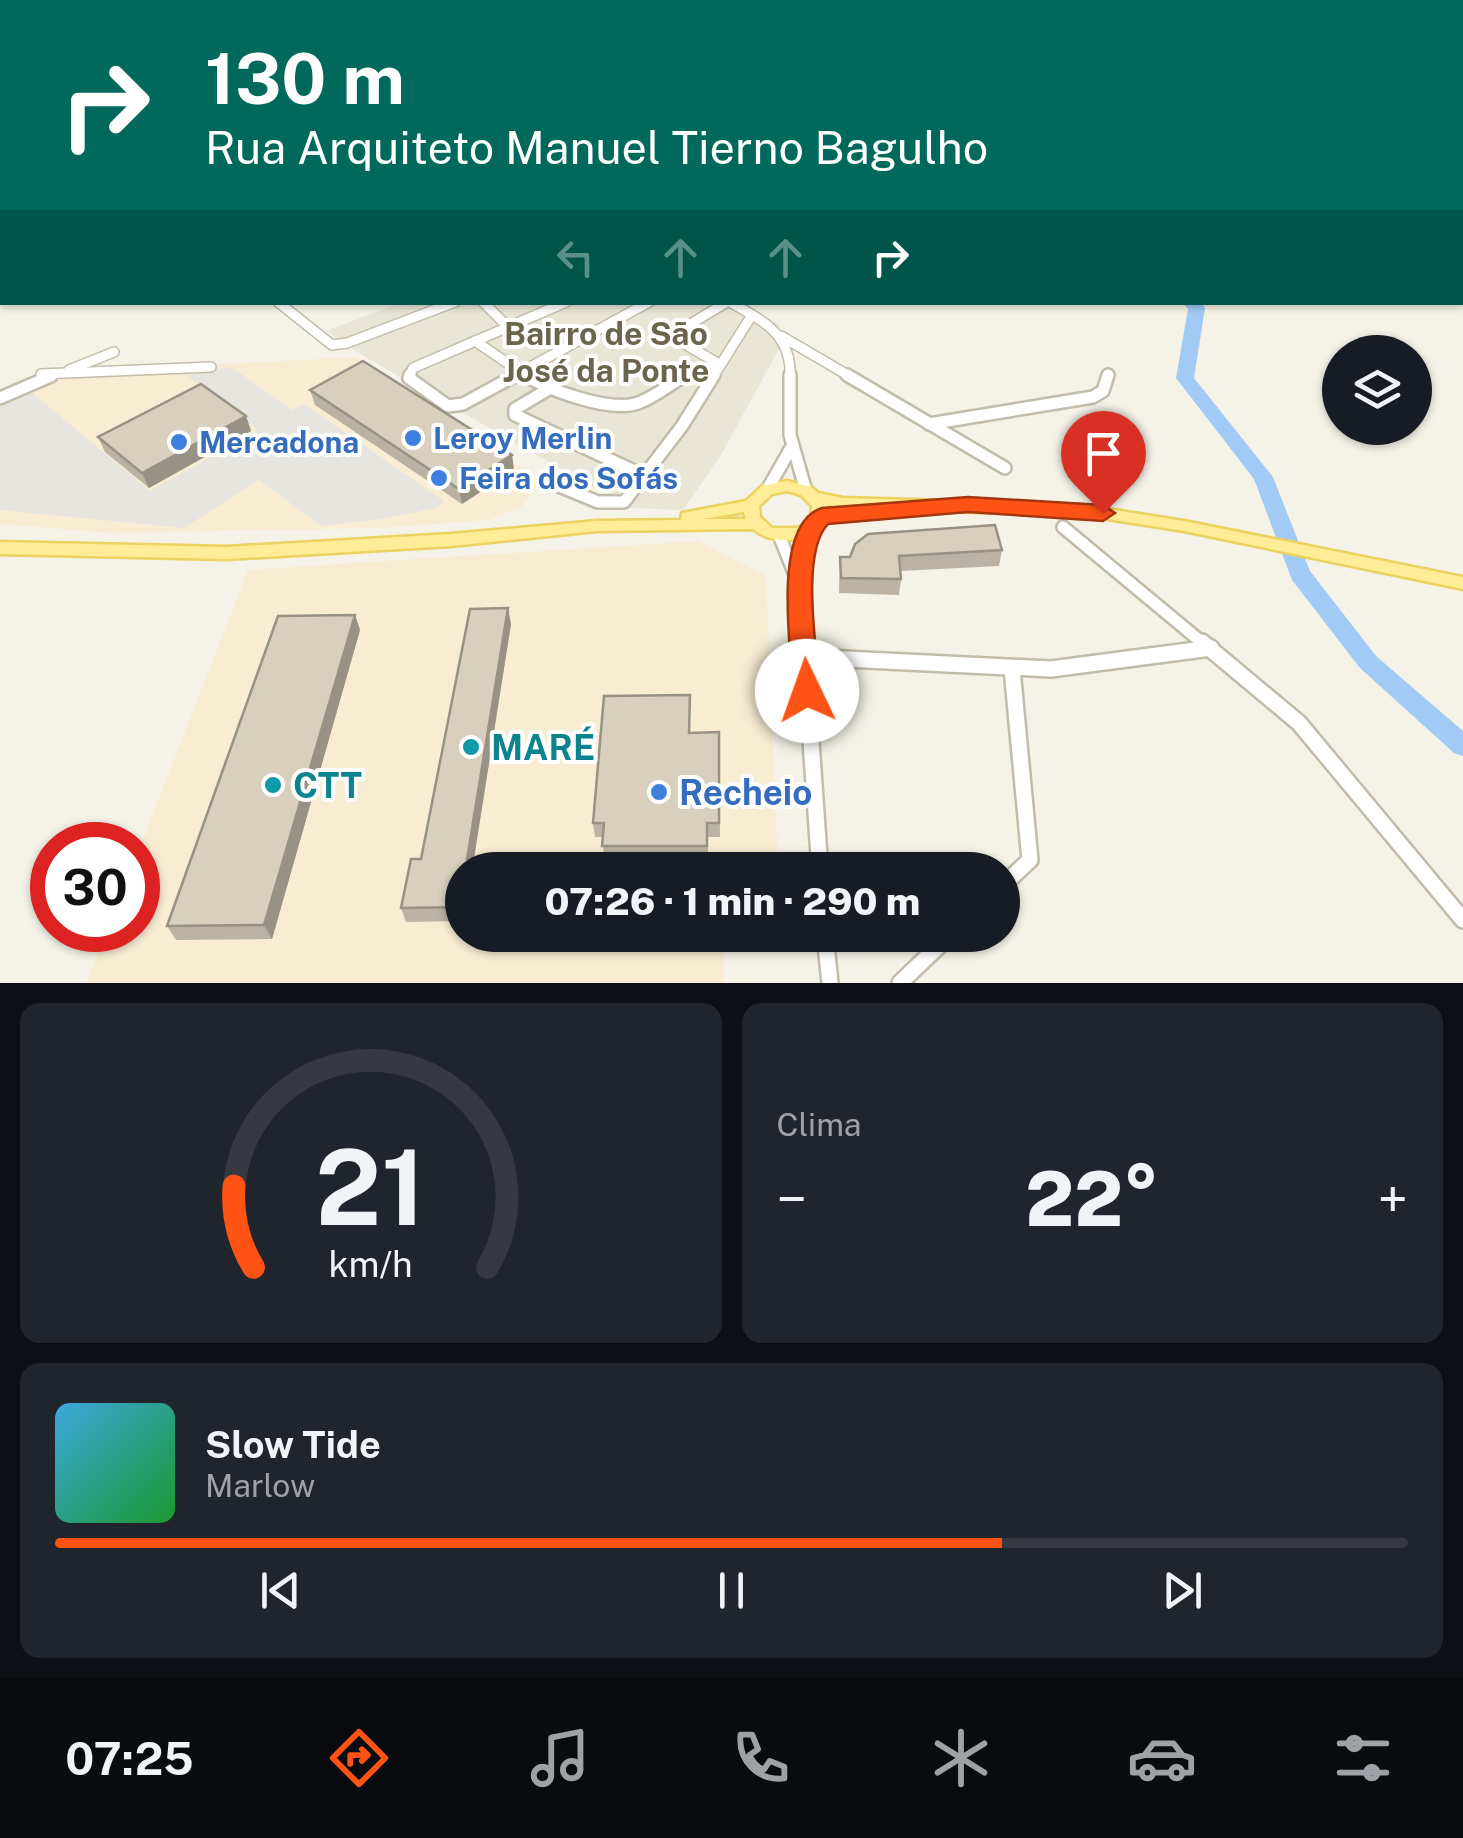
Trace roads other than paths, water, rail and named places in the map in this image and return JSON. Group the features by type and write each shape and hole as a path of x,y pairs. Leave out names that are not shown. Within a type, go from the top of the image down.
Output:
{"main road":[{"path":"649,524 752,505 767,490 786,486 843,504 1082,510 1261,541 1463,583"},
{"path":"811,494 822,516"},
{"path":"752,505 756,524"},
{"path":"0,548 226,553 649,524 756,524 779,535 806,532 822,516 930,505"},
{"path":"0,537 85,552"}],"street":[{"path":"282,305 326,343 347,343 447,305"},
{"path":"486,305 508,327"},
{"path":"559,305 413,368 409,378 442,403 463,404 644,305"},
{"path":"687,326 724,305"},
{"path":"734,305 1005,468"},
{"path":"554,484 598,502 620,504 682,426 752,315"},
{"path":"656,327 719,364"},
{"path":"782,336 790,358 791,448 796,472 811,494"},
{"path":"475,341 547,390 630,406 681,374 719,364"},
{"path":"113,350 58,374 0,394 41,374 113,350"},
{"path":"41,374 211,367"},
{"path":"929,424 1093,397 1103,391 1108,375"},
{"path":"547,390 515,409 514,415 645,476"},
{"path":"767,490 791,448"},
{"path":"1063,527 1298,723 1463,920"},
{"path":"806,532 800,589 819,852"},
{"path":"779,535 800,589"},
{"path":"805,657 1012,669 1089,666 1211,648"},
{"path":"1012,669 1030,860 1020,869"},
{"path":"827,952 830,983"},
{"path":"900,983 932,952"}],"waterway":[{"path":"1194,305 1197,308 1185,378 1263,477 1300,574 1368,662 1463,746"}],"place":[{"name":"Leroy Merlin","path":"413,438"},
{"name":"Mercadona","path":"179,442"},
{"name":"Feira dos Sofás","path":"439,478"},
{"name":"MARÉ","path":"471,747"},
{"name":"CTT","path":"273,785"},
{"name":"Recheio","path":"659,792"}],"district":[{"name":"Bairro de São José da Ponte","path":"606,352"}]}
